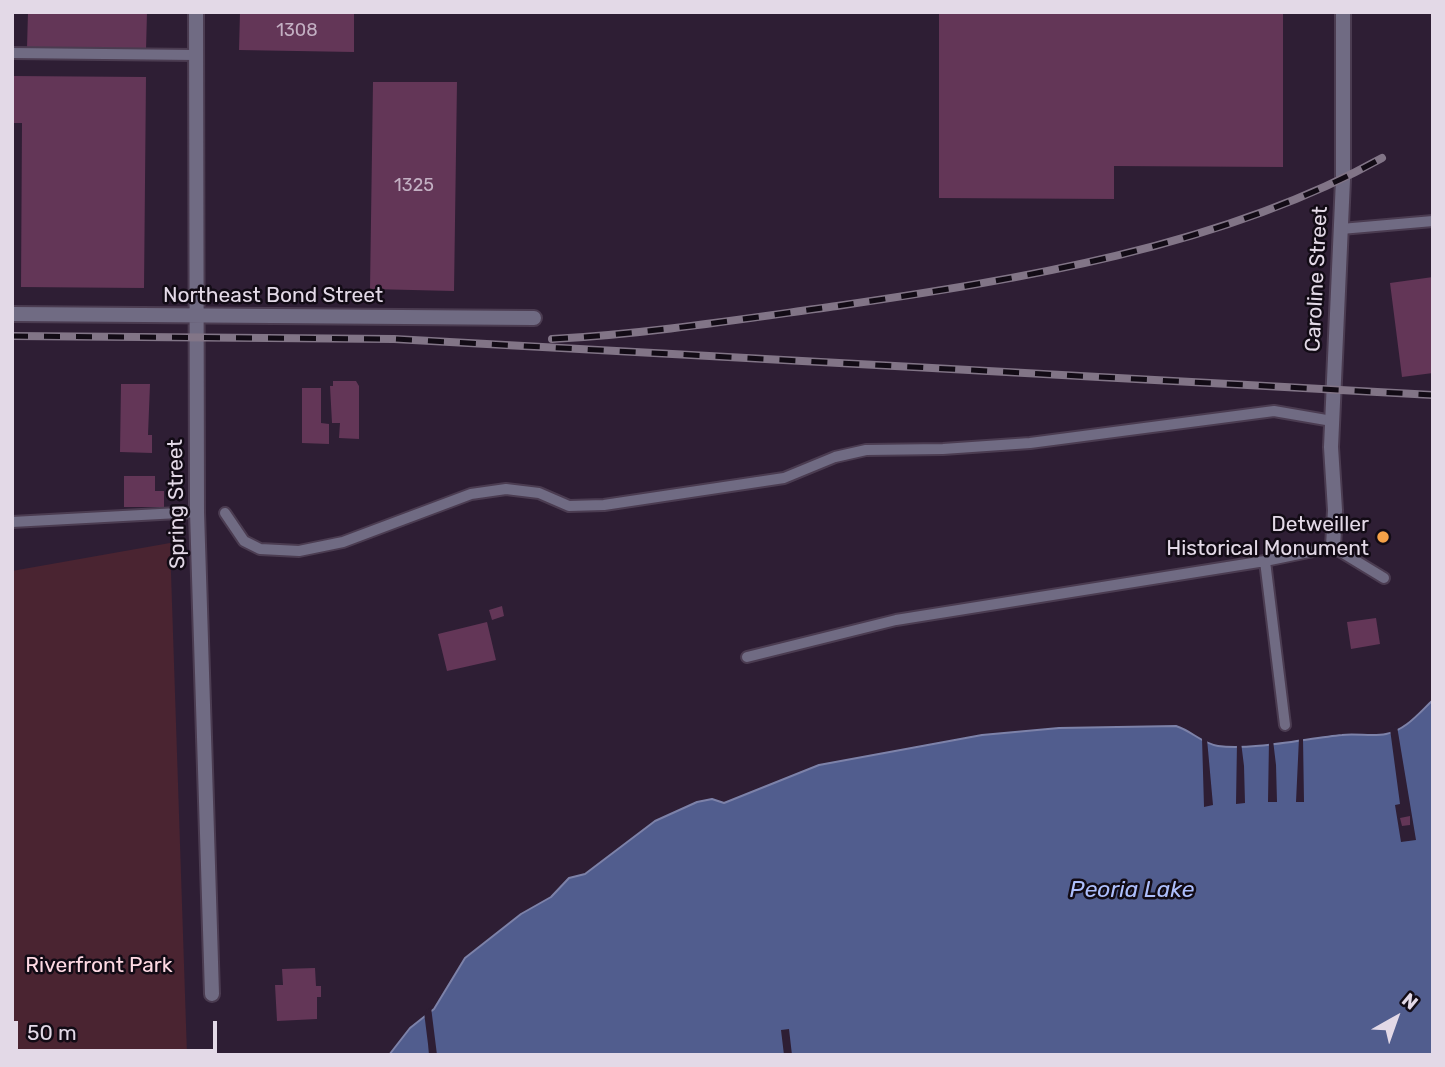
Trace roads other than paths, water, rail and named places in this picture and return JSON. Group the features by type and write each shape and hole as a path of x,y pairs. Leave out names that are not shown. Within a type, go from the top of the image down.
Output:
{"street":[{"name":"Spring Street","path":"196,12 197,512 212,994"},
{"name":"Caroline Street","path":"1333,547 1332,421 1340,229 1343,12"},
{"name":"Northeast Bond Street","path":"12,314 534,318"}],"lane":[{"path":"12,53 196,55"},
{"path":"1340,229 1433,221"},
{"path":"225,513 244,541 260,549 299,551 343,542 471,494 506,489 539,493 569,506 604,505 784,478 835,457 866,450 1030,443 1275,411 1332,421"},
{"path":"12,522 197,512"},
{"path":"747,657 896,621 1265,561 1333,547 1384,578"},
{"path":"1265,561 1285,725"}],"water":[{"name":"Peoria Lake","path":"1433,700 1433,1055 389,1055 410,1028 434,1009 465,958 521,914 551,897 569,878 585,874 655,821 697,802 712,799 724,803 819,765 982,735 1059,728 1176,726 1201,740 1231,747 1263,746 1347,735 1381,735 1406,725"}],"railway":[{"path":"552,339 623,334 730,321 905,296 1117,256 1255,215 1320,189 1382,158"},
{"path":"12,336 394,339 1433,395"}],"place":[{"name":"Detweiller Historical Monument","path":"1383,537"}],"park label":[{"name":"Riverfront Park","path":"99,966"}]}
